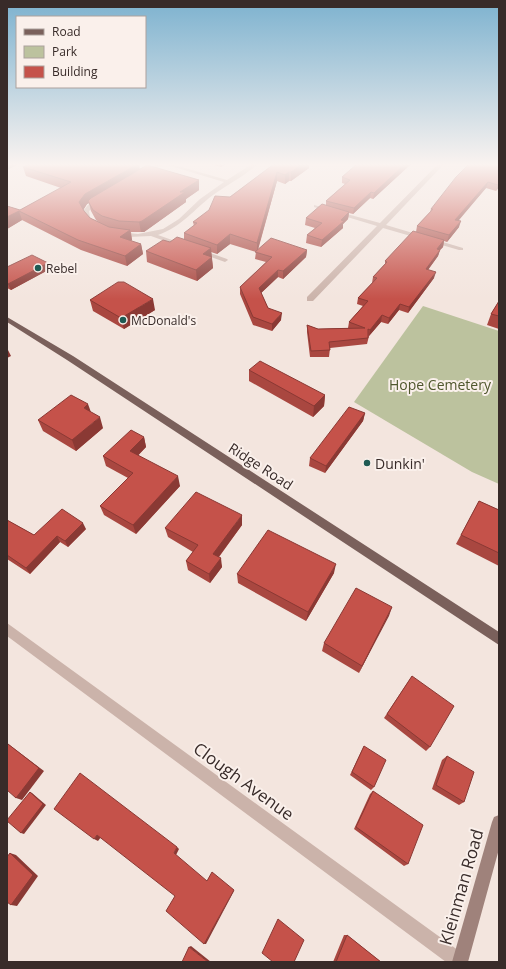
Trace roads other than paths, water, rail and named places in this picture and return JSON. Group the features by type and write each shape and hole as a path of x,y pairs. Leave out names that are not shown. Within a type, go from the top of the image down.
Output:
{"main road":[{"name":"Ridge Road","path":"7,319 70,358 499,639"}],"street":[{"path":"87,209 86,211 87,218 91,223 100,228"},
{"path":"109,232 139,236 153,235 164,232 188,216 194,209"},
{"path":"326,209 461,249"},
{"path":"310,299 397,209"},
{"path":"153,235 225,260"},
{"name":"Clough Avenue","path":"7,629 460,962"},
{"name":"Kleinman Road","path":"460,962 499,822"}],"place":[{"name":"Rebel","path":"38,268"},
{"name":"McDonald's","path":"123,320"},
{"name":"Dunkin'","path":"367,463"}],"park label":[{"name":"Hope Cemetery","path":"440,384"}]}
